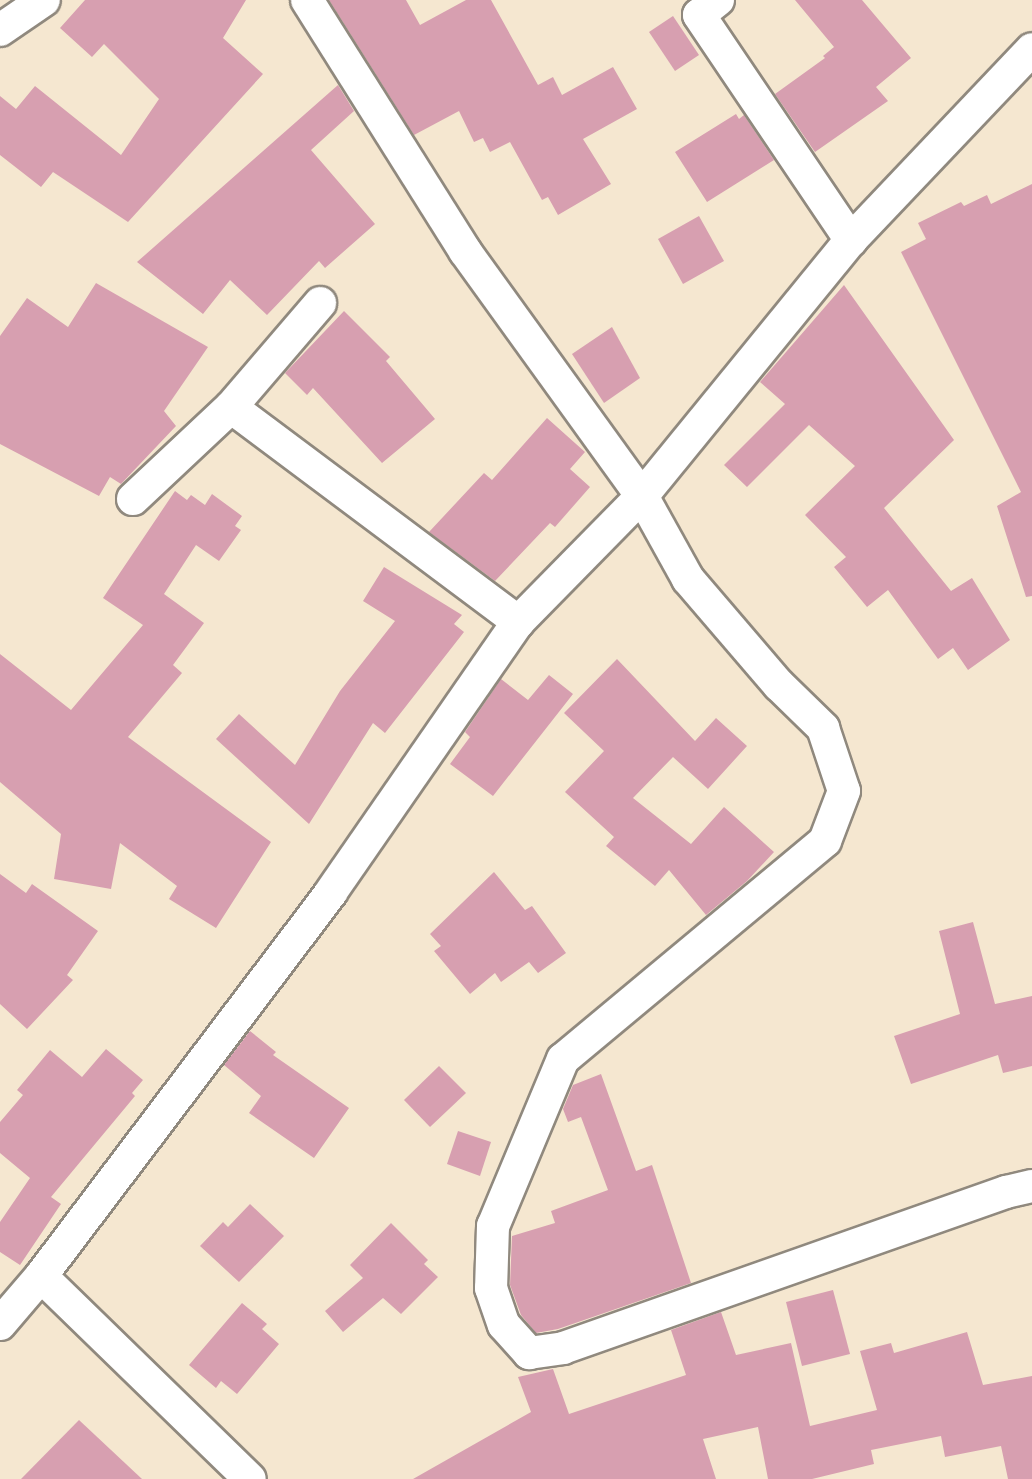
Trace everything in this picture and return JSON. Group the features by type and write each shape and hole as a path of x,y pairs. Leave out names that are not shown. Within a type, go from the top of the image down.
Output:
{"street":[{"path":"0,30 44,0"},
{"path":"307,0 465,251 642,496 688,579 779,685 823,728 844,791 825,841 563,1059 493,1226 491,1288 504,1325 529,1353 563,1348 1006,1192 1032,1186"},
{"path":"718,0 699,15 851,240"},
{"path":"0,1324 41,1276 331,892 518,622 642,496 851,240 1032,49"},
{"path":"133,499 231,407 320,303"},
{"path":"231,407 518,622"},
{"path":"41,1276 250,1479"}],"building":[{"path":"85,0 246,0 223,38 263,74 128,222 53,172 41,187 0,155 0,96 16,109 35,86 121,155 159,99 104,44 92,57 60,28"},
{"path":"329,0 406,0 420,25 466,0 491,0 538,85 553,77 562,95 613,67 637,109 583,139 611,184 558,215 548,197 542,200 510,142 490,152 483,138 474,142 459,111 414,135"},
{"path":"795,0 862,0 911,58 876,87 888,101 815,152 775,94 825,58 823,56 834,47"},
{"path":"673,16 699,55 675,71 649,32"},
{"path":"338,85 354,111 311,150 375,224 325,268 319,261 267,315 230,280 203,314 137,262"},
{"path":"736,114 739,119 744,115 774,160 707,202 675,152"},
{"path":"1032,184 1032,596 1026,597 997,506 1021,492 901,252 926,239 918,223 961,202 964,206 987,195 991,204"},
{"path":"699,216 724,261 683,284 658,239"},
{"path":"96,283 208,347 164,411 176,426 121,484 110,477 99,496 0,444 0,336 27,298 68,327"},
{"path":"844,285 954,440 884,508 951,591 972,578 1010,640 968,670 953,648 938,659 888,590 867,607 834,567 846,557 805,515 855,466 809,425 747,487 724,465 785,404 760,382"},
{"path":"344,311 390,357 386,361 435,419 382,463 313,388 307,395 285,373"},
{"path":"612,327 640,378 604,403 572,354"},
{"path":"547,418 585,452 570,469 590,487 555,527 550,523 495,581 429,532 484,473 492,480"},
{"path":"175,491 187,500 191,495 205,505 212,494 242,516 235,526 241,530 219,561 196,545 164,594 204,623 173,665 182,673 128,737 271,842 216,928 169,899 177,886 120,843 111,889 54,879 61,834 0,782 0,654 71,710 143,625 103,598"},
{"path":"384,567 462,615 454,624 464,632 385,733 373,723 309,824 216,739 239,714 295,765 340,691 395,621 363,601"},
{"path":"617,659 695,741 716,718 747,746 708,789 673,757 633,798 691,844 724,807 774,852 747,881 706,915 669,870 655,886 606,846 614,837 565,792 604,751 564,713"},
{"path":"549,675 573,694 493,796 450,764 470,737 465,732 501,679 528,700"},
{"path":"494,872 525,910 532,906 566,953 538,973 529,962 501,982 495,973 470,994 434,951 441,946 430,934"},
{"path":"0,874 26,893 32,884 98,931 67,975 73,980 27,1029 0,1004"},
{"path":"973,922 995,1004 1032,996 1032,1066 1003,1073 998,1055 911,1084 894,1036 960,1014 939,931"},
{"path":"250,1031 276,1052 273,1055 349,1108 314,1158 249,1113 261,1096 224,1065"},
{"path":"106,1049 143,1080 132,1093 135,1096 51,1197 61,1204 20,1265 0,1252 0,1222 30,1178 0,1153 0,1122 23,1095 17,1090 50,1050 82,1077"},
{"path":"439,1066 466,1093 430,1127 404,1100"},
{"path":"601,1074 636,1171 652,1165 691,1283 558,1329 536,1333 521,1315 510,1285 512,1236 555,1223 551,1211 608,1190 581,1117 568,1122 563,1109 573,1085"},
{"path":"458,1131 491,1142 480,1176 447,1164"},
{"path":"250,1204 284,1236 239,1282 200,1246 223,1222 228,1227"},
{"path":"391,1223 428,1260 424,1264 438,1277 401,1314 383,1298 343,1332 325,1311 363,1278 350,1265"},
{"path":"833,1290 850,1354 802,1366 786,1302"},
{"path":"242,1303 267,1324 262,1329 279,1344 237,1394 221,1381 216,1388 189,1365"},
{"path":"721,1312 736,1355 791,1343 810,1426 877,1410 860,1351 891,1343 894,1353 967,1332 983,1385 1032,1376 1032,1479 1008,1479 1001,1446 945,1457 941,1436 871,1450 874,1464 812,1479 768,1479 758,1427 703,1439 716,1479 413,1479 531,1412 518,1377 553,1369 569,1414 686,1375 671,1330"},
{"path":"79,1420 142,1479 21,1479"}]}
